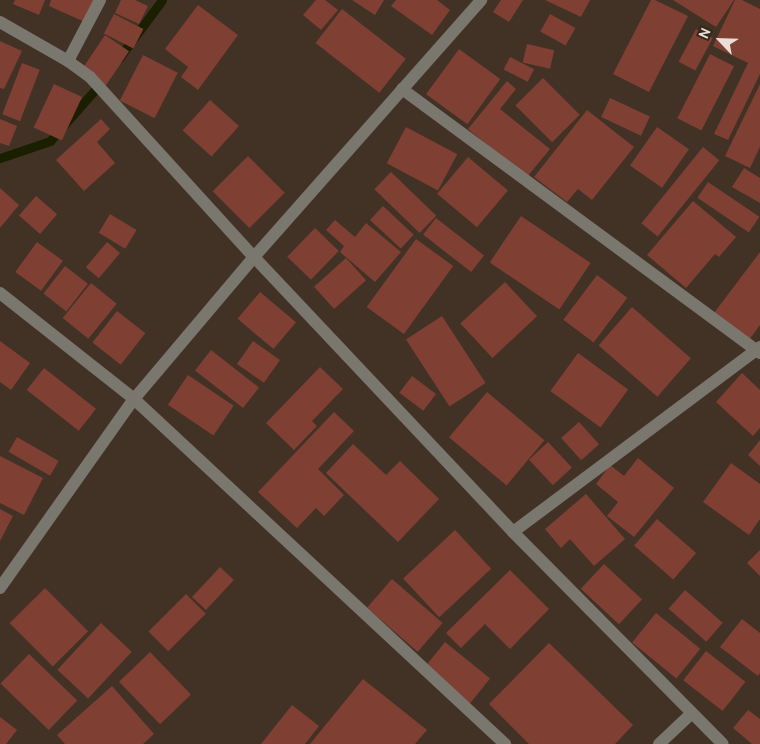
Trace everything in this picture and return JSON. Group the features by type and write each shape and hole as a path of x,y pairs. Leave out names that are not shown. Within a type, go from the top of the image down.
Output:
{"street":[{"path":"68,61 100,0"},
{"path":"0,588 134,399 254,257 481,0"},
{"path":"0,22 68,61 90,77 114,101 254,257 513,532 722,744"},
{"path":"402,90 759,350 513,532"},
{"path":"0,293 134,399 505,744"},
{"path":"659,744 692,713"}],"building":[{"path":"15,0 45,0 39,15 13,4"},
{"path":"51,0 97,0 87,23 49,6"},
{"path":"121,0 135,0 148,6 139,24 115,13"},
{"path":"316,0 325,0 338,10 321,30 303,15"},
{"path":"352,0 384,0 375,15"},
{"path":"396,0 437,0 450,10 432,35 391,6"},
{"path":"501,0 523,0 509,22 493,12"},
{"path":"545,0 590,0 581,17"},
{"path":"651,0 655,0 688,16 649,92 613,74"},
{"path":"673,0 734,0 716,27"},
{"path":"735,0 742,0 760,9 760,74 728,140 714,134 748,63 713,46"},
{"path":"198,5 238,35 198,90 181,77 188,67 165,49"},
{"path":"342,9 406,59 379,93 316,43"},
{"path":"114,14 143,29 133,49 104,34"},
{"path":"550,14 575,28 566,46 540,31"},
{"path":"696,29 713,38 695,71 679,62"},
{"path":"105,35 129,51 105,87 81,71"},
{"path":"0,41 22,51 4,89 0,88"},
{"path":"527,44 554,50 550,69 523,63"},
{"path":"459,49 500,79 467,124 426,94"},
{"path":"710,54 734,66 701,130 677,118"},
{"path":"143,55 178,73 155,118 120,100"},
{"path":"510,57 534,69 528,82 504,69"},
{"path":"22,63 40,70 20,121 2,114"},
{"path":"543,78 580,115 552,142 515,106"},
{"path":"507,81 516,89 500,109 550,149 527,177 468,129"},
{"path":"54,84 82,97 62,141 34,128"},
{"path":"760,84 760,147 750,168 725,156"},
{"path":"610,98 650,117 641,136 601,117"},
{"path":"210,100 239,126 212,157 183,130"},
{"path":"587,110 634,147 592,200 578,189 567,202 534,177"},
{"path":"0,119 17,126 9,146 0,143"},
{"path":"101,119 110,129 97,142 115,163 84,191 56,160"},
{"path":"406,127 457,154 438,190 387,163"},
{"path":"657,127 689,149 662,188 630,166"},
{"path":"703,147 719,160 658,236 641,223"},
{"path":"248,156 285,193 249,228 213,191"},
{"path":"468,157 508,190 477,227 437,194"},
{"path":"744,168 760,178 760,203 732,187"},
{"path":"391,172 436,216 420,233 374,189"},
{"path":"708,182 759,217 749,232 697,198"},
{"path":"0,188 19,205 0,228"},
{"path":"36,196 57,214 40,234 19,216"},
{"path":"693,201 736,237 719,257 715,254 686,288 647,255"},
{"path":"383,206 414,235 401,249 370,220"},
{"path":"110,214 137,230 125,249 99,233"},
{"path":"521,216 591,263 559,309 490,262"},
{"path":"436,218 484,256 471,272 423,235"},
{"path":"335,220 355,237 366,223 401,252 375,282 340,252 344,246 326,230"},
{"path":"315,228 339,251 311,280 287,257"},
{"path":"416,239 453,266 404,334 367,307"},
{"path":"37,242 63,261 41,291 15,272"},
{"path":"107,242 120,253 99,278 86,267"},
{"path":"760,252 760,325 749,340 714,313"},
{"path":"346,258 366,280 334,309 314,287"},
{"path":"65,266 88,284 66,311 43,294"},
{"path":"597,275 627,298 594,343 563,320"},
{"path":"505,282 537,316 492,358 460,324"},
{"path":"91,283 117,304 88,339 63,318"},
{"path":"260,292 296,322 274,349 238,319"},
{"path":"632,307 691,358 657,397 599,345"},
{"path":"117,311 145,333 121,365 92,343"},
{"path":"442,316 486,383 450,407 406,339"},
{"path":"0,341 30,363 11,390 0,382"},
{"path":"253,341 280,360 264,383 237,364"},
{"path":"211,350 259,388 243,408 195,370"},
{"path":"578,353 628,389 601,427 550,391"},
{"path":"320,367 343,389 312,421 317,426 294,450 266,423"},
{"path":"44,368 96,409 79,431 27,390"},
{"path":"742,373 760,390 760,428 753,436 716,402"},
{"path":"188,375 234,406 213,436 168,405"},
{"path":"412,376 436,394 423,411 399,393"},
{"path":"487,392 544,440 507,485 449,437"},
{"path":"334,412 354,431 318,469 344,495 324,516 316,508 297,528 258,492"},
{"path":"579,422 599,444 581,460 561,438"},
{"path":"17,437 59,461 50,476 8,452"},
{"path":"760,440 760,466 748,455"},
{"path":"548,442 572,468 553,485 529,460"},
{"path":"353,444 386,475 400,461 439,499 398,542 326,473"},
{"path":"0,456 43,478 24,515 0,503"},
{"path":"638,458 674,488 634,537 607,516 618,502 596,484 610,465 624,476"},
{"path":"731,463 760,484 760,519 749,535 703,502"},
{"path":"586,494 625,539 594,566 570,539 561,548 545,529"},
{"path":"0,509 13,516 0,541"},
{"path":"657,519 696,553 673,580 634,545"},
{"path":"455,530 491,569 439,617 403,578"},
{"path":"760,550 760,576 747,563"},
{"path":"604,564 642,599 619,624 581,589"},
{"path":"220,567 234,580 206,610 192,597"},
{"path":"510,570 549,609 510,649 485,624 461,648 446,633"},
{"path":"392,579 443,623 418,652 367,608"},
{"path":"45,588 88,631 53,666 10,623"},
{"path":"685,590 723,623 706,642 669,609"},
{"path":"186,594 206,614 168,651 149,631"},
{"path":"656,613 700,649 676,678 632,643"},
{"path":"742,619 760,633 760,673 758,676 720,647"},
{"path":"101,623 132,652 88,698 57,670"},
{"path":"445,642 490,679 469,704 424,668"},
{"path":"549,643 633,725 615,744 529,744 489,704"},
{"path":"706,651 745,682 723,711 683,680"},
{"path":"150,652 191,694 160,724 119,682"},
{"path":"29,654 77,701 49,730 1,683"},
{"path":"363,679 427,730 415,744 310,744"},
{"path":"112,686 154,734 143,744 65,744 57,735"},
{"path":"292,705 319,726 305,744 261,744"},
{"path":"748,710 760,719 760,744 752,744 733,728"},
{"path":"0,717 17,730 6,744 0,744"}],"waterway":[{"path":"119,58 162,0"},
{"path":"0,158 50,141 101,83"}]}
